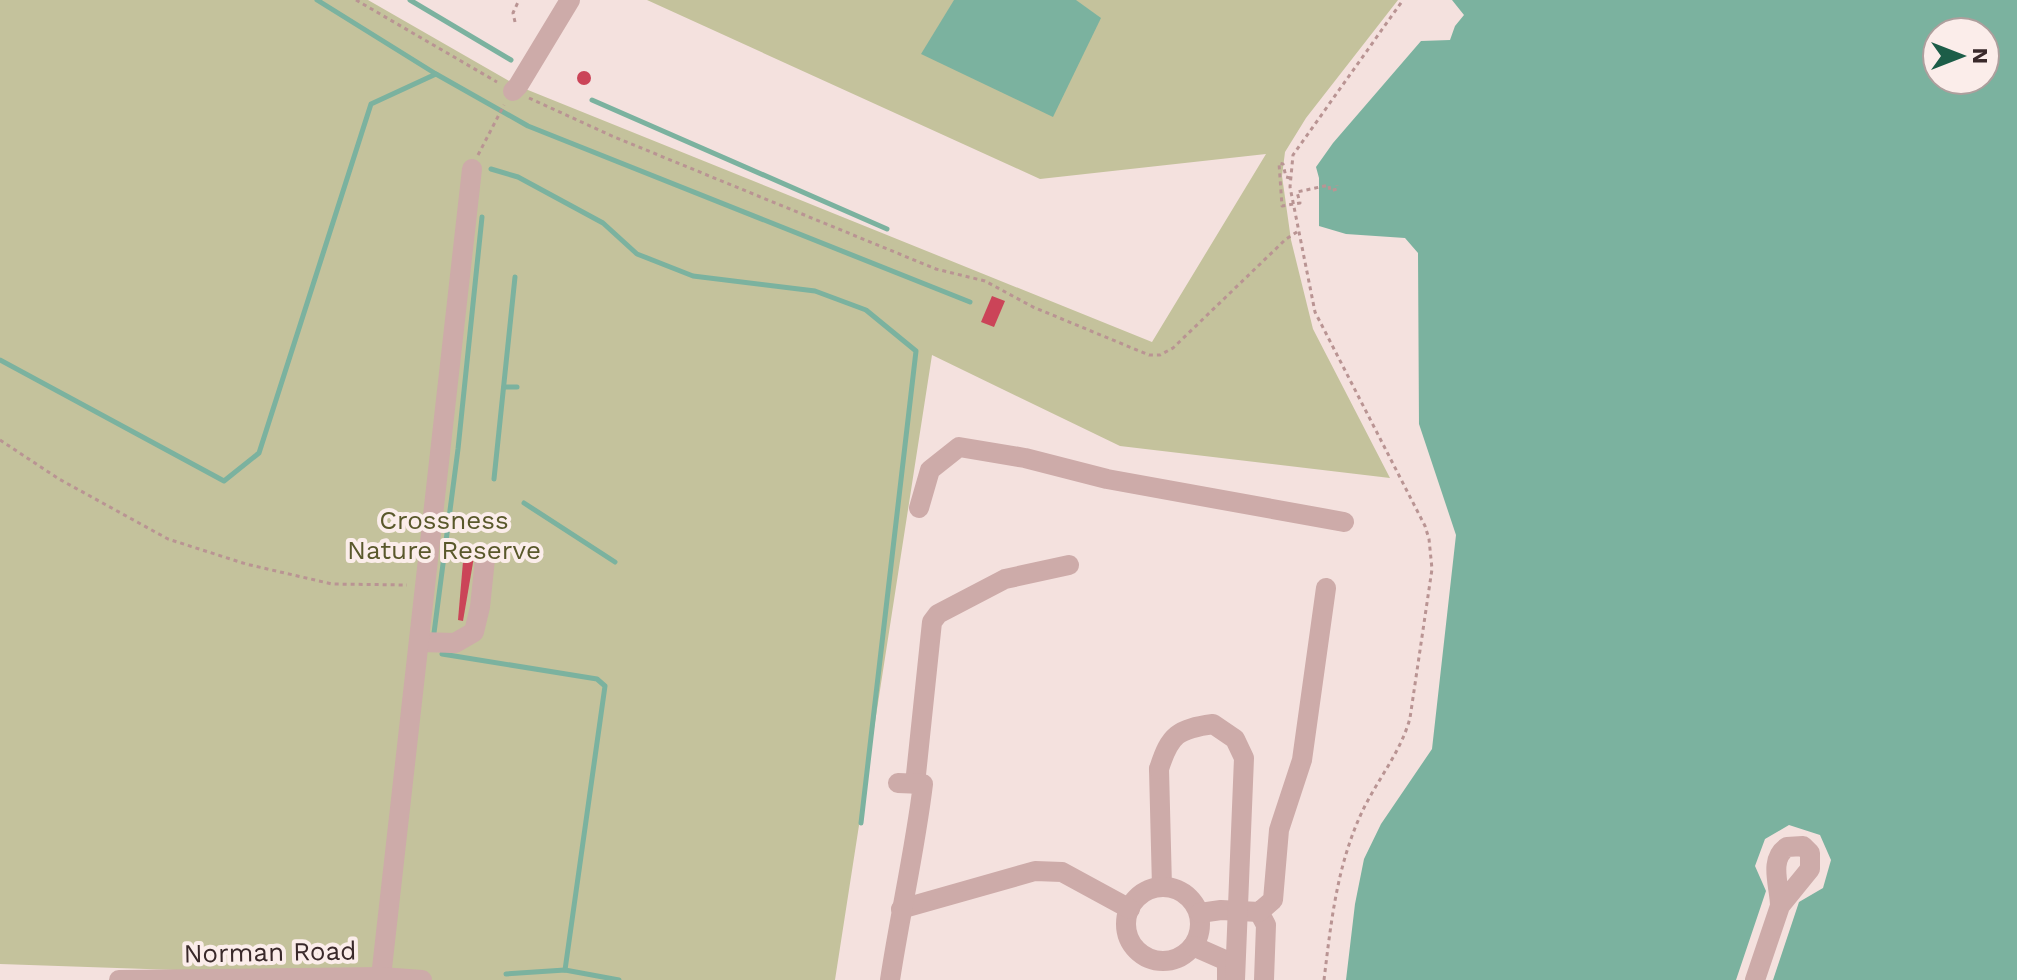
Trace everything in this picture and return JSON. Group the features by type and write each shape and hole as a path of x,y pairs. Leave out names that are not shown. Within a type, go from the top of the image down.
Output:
{"street":[{"path":"513,91 570,0"},
{"path":"381,977 472,169"},
{"path":"919,508 930,470 959,447 1025,458 1107,479 1344,522"},
{"path":"420,642 455,643 465,640 474,632 485,559"},
{"path":"890,980 901,909 916,845 912,784 932,622 938,614 1005,579 1069,565"},
{"path":"1200,913 1221,910 1259,912 1273,900 1279,830 1302,760 1326,588"},
{"path":"1162,887 1159,769 1167,746 1184,728 1213,724 1235,739 1244,758 1235,980"},
{"path":"901,909 1035,871 1062,872 1130,909"},
{"path":"1177,888 1192,899 1200,913 1193,946 1172,960 1150,959 1130,942 1126,925 1130,909 1133,902 1149,889 1177,888"},
{"path":"1755,980 1780,906"},
{"path":"1259,912 1266,925 1264,980"},
{"path":"1193,946 1227,961 1227,980"},
{"name":"Norman Road","path":"119,980 381,977 422,980"}],"path":[{"path":"356,0 513,91 612,136 936,269 985,281 1033,307 1149,355 1160,355 1173,348 1286,239 1297,232"},
{"path":"515,22 513,13 519,0"},
{"path":"1324,980 1337,878 1362,812 1406,734 1432,569 1425,526 1366,416 1312,304 1297,232 1291,178 1293,155 1308,130 1403,0"},
{"path":"472,169 491,125 513,91"},
{"path":"1291,178 1286,177 1283,164 1279,163 1282,206 1300,203 1297,192 1329,185 1330,191 1337,189 1337,185"},
{"path":"0,440 59,479 168,539 246,564 332,584 424,585"}],"green space":[{"name":"Crossness Nature Reserve","path":"0,0 368,0 518,86 1152,342 1266,154 1040,179 647,0 1398,0 1306,118 1285,152 1282,176 1291,240 1313,329 1390,478 1120,446 932,355 835,980 402,980 0,964"}],"shaded area":[{"path":"954,0 1076,0 1101,18 1053,117 921,54"},
{"path":"1452,0 2017,0 2017,980 1346,980 1364,859 1381,824 1432,749 1456,535 1419,424 1418,253 1405,238 1346,234 1319,226 1319,178 1316,167 1421,41 1450,40 1455,26 1464,15"}],"pier":[{"path":"1789,825 1820,835 1831,860 1823,888 1799,902 1773,980 1736,980 1766,891 1755,866 1765,839"}],"building":[{"path":"584,71 591,78 584,85 577,78"},
{"path":"992,296 1005,301 994,327 981,322"},
{"path":"464,550 475,551 463,621 458,620"}],"waterway":[{"path":"317,0 436,74 528,126 970,302"},
{"path":"410,0 511,60"},
{"path":"0,360 224,481 259,453 371,104 436,74"},
{"path":"592,100 887,229"},
{"path":"491,169 518,177 603,223 637,254 693,276 815,291 866,310 916,351 861,823"},
{"path":"434,633 458,449 482,217"},
{"path":"494,479 515,277"},
{"path":"504,387 517,387"},
{"path":"524,503 615,562"},
{"path":"442,654 597,679 605,686 565,970"},
{"path":"506,974 565,970 619,980"}]}
